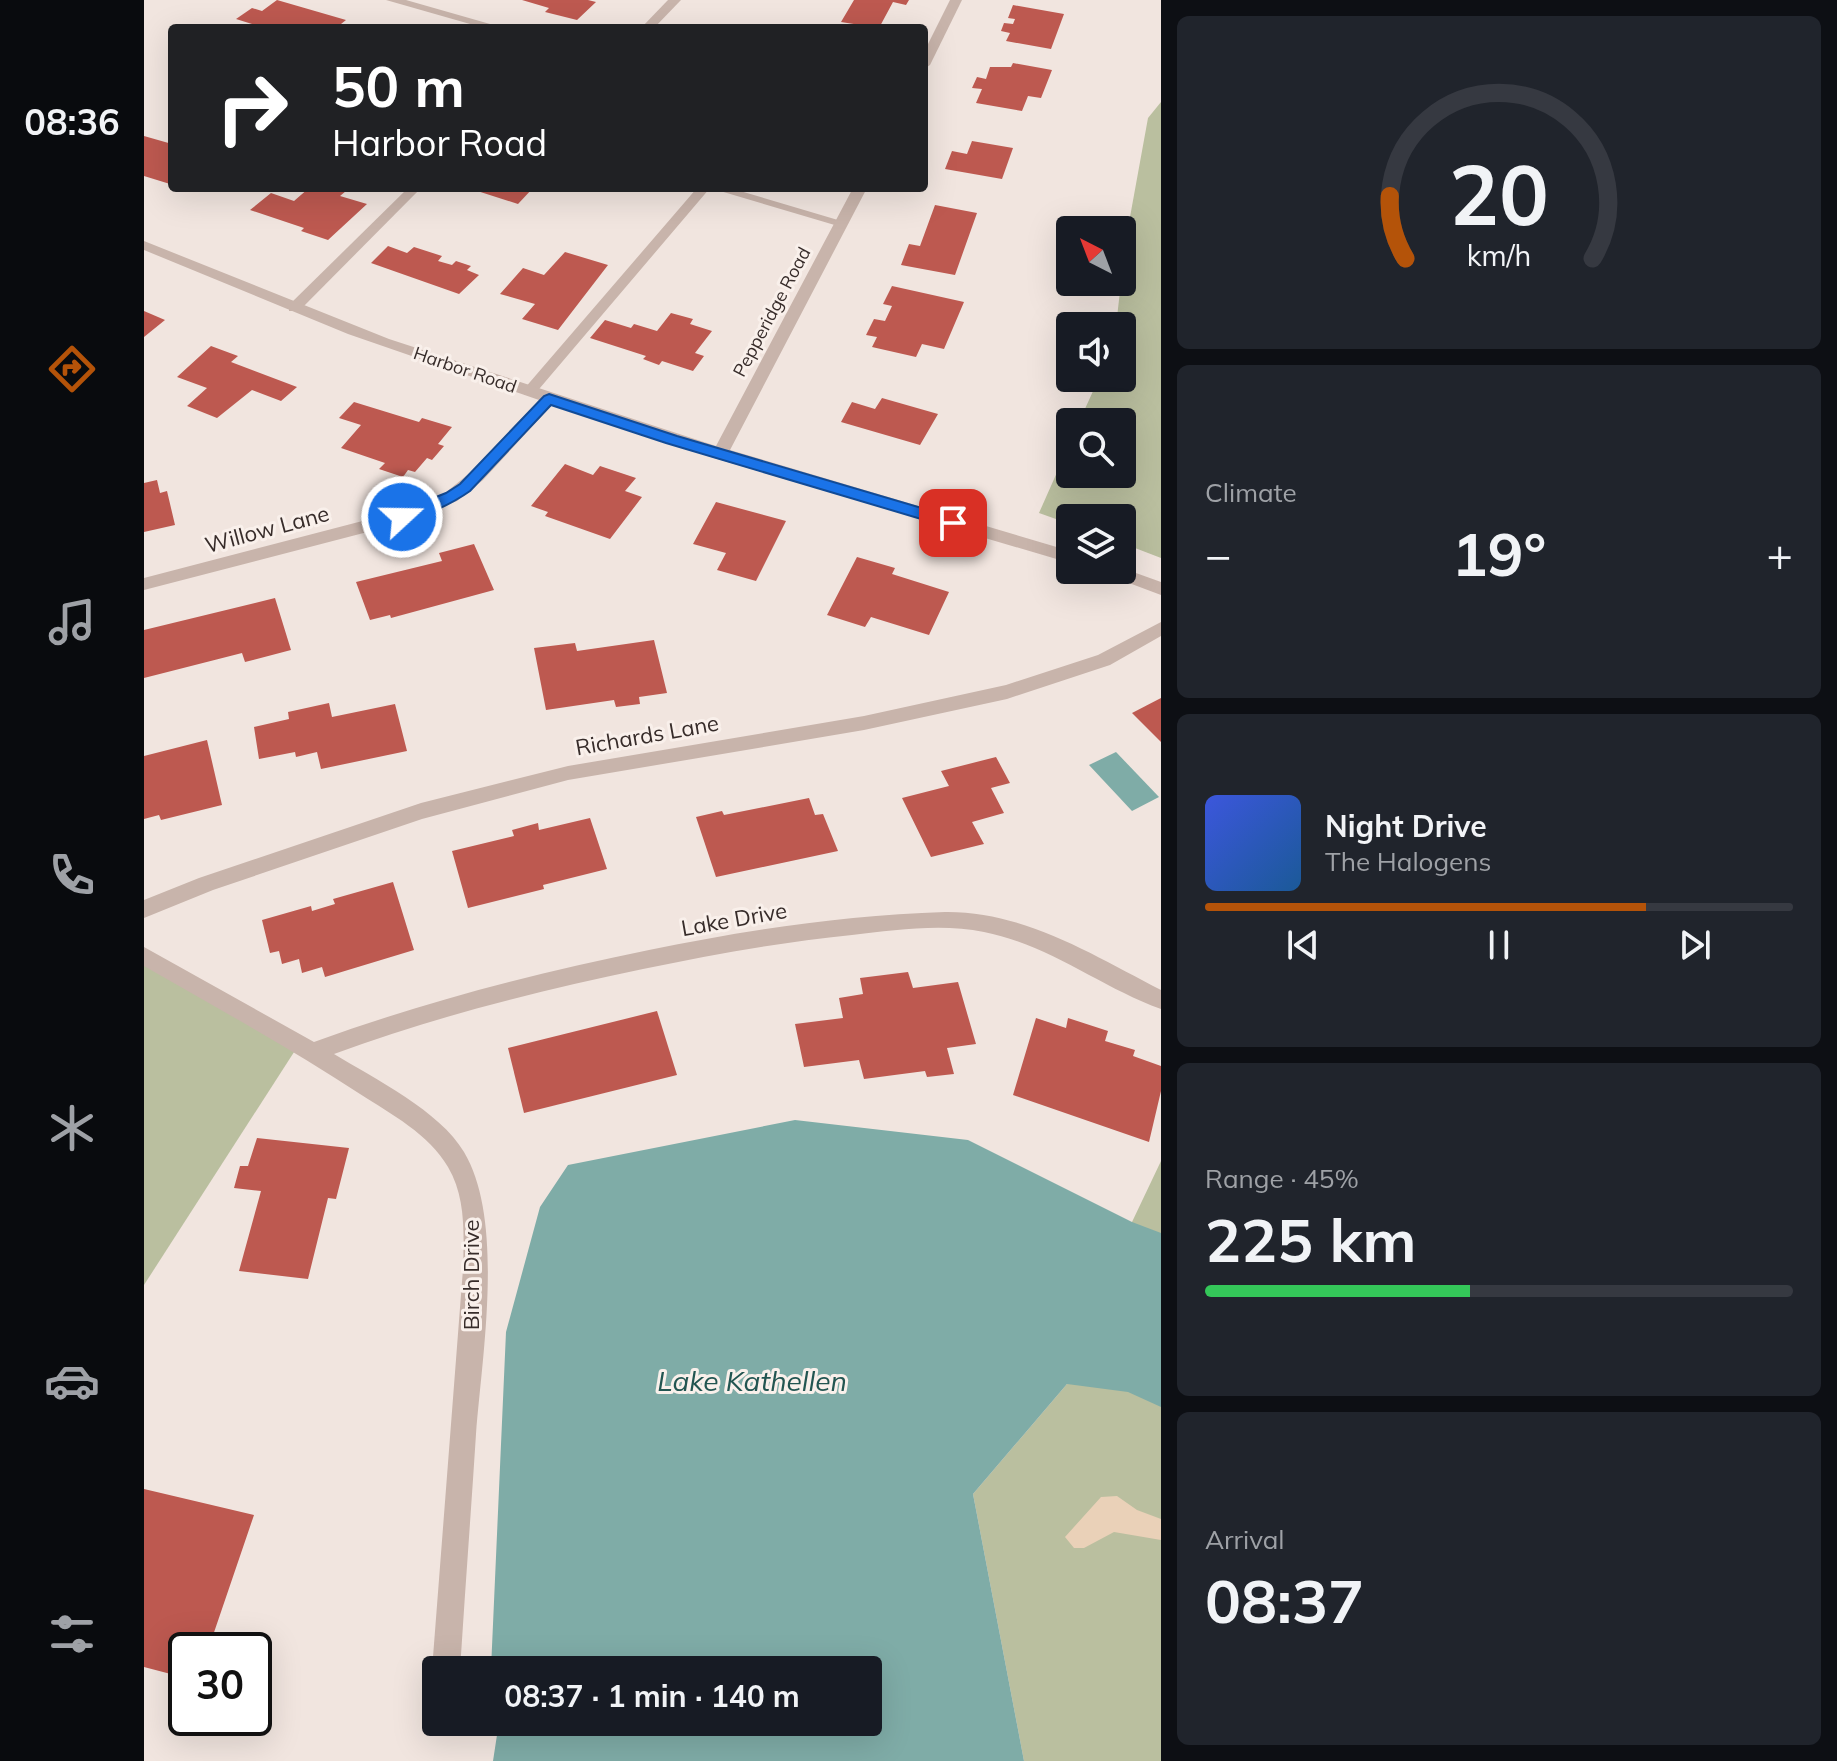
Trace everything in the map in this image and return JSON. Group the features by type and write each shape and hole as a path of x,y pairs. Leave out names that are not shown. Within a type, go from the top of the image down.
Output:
{"street":[{"path":"392,0 483,24"},
{"path":"651,24 675,0"},
{"path":"928,57 956,0"},
{"name":"Pepperidge Road","path":"720,454 858,192"},
{"name":"Harbor Road","path":"144,245 294,308 549,399 720,454 1056,553"},
{"name":"Willow Lane","path":"144,584 402,517 451,497 477,476 549,399"},
{"path":"1136,580 1161,589"},
{"name":"Richards Lane","path":"144,909 206,884 421,811 568,773 864,723 1007,692 1104,660 1161,628"},
{"name":"Lake Drive","path":"312,1053 387,1023 465,1000 610,966 840,925 934,921 987,923 1065,952 1161,1000"},
{"name":"Birch Drive","path":"144,956 312,1053 414,1118 455,1157 466,1181 475,1249 473,1306 447,1656"}],"lane":[{"path":"294,308 411,192"},
{"path":"529,392 701,192"},
{"path":"730,192 842,223"}],"green space":[{"path":"1161,102 1161,558 1136,548 1136,504 1056,504 1056,519 1039,513 1056,475 1056,488 1136,488 1136,408 1085,408 1093,392 1136,392 1136,312 1118,312 1119,296 1136,296 1136,216 1130,216 1148,118"},
{"path":"144,961 296,1049 144,1285"},
{"path":"1161,1161 1161,1761 1024,1761 973,1494 1067,1384 1132,1222"}],"sand":[{"path":"1117,1496 1137,1510 1161,1519 1161,1540 1114,1532 1084,1548 1074,1548 1065,1537 1101,1497"}],"water":[{"path":"1116,752 1159,797 1132,811 1089,765"},
{"name":"Lake Kathellen","path":"795,1120 968,1140 1132,1222 1161,1233 1161,1407 1128,1392 1067,1384 973,1494 1024,1761 493,1761 497,1736 882,1736 882,1656 492,1656 506,1332 540,1207 568,1165"}],"building":[{"path":"277,0 346,20 341,24 252,24 236,19 252,8 262,11"},
{"path":"522,0 596,2 577,20 545,12 549,8"},
{"path":"854,0 909,0 906,5 893,2 881,24 841,22"},
{"path":"1013,5 1064,14 1051,49 1006,41 1010,33 1001,31 1004,23 1013,24 1015,19 1008,18"},
{"path":"1013,63 1052,70 1041,98 1028,96 1022,111 976,103 982,89 972,88 977,77 986,79 990,67 1011,67"},
{"path":"144,136 168,143 168,183 144,176"},
{"path":"972,141 1013,148 1002,179 945,169 952,151 967,154"},
{"path":"304,192 345,192 340,196 367,204 328,240 301,231 304,228 250,210 271,193 294,201"},
{"path":"480,192 529,192 518,204"},
{"path":"935,205 977,213 955,275 901,265 909,244 920,246"},
{"path":"388,246 407,253 414,247 442,256 438,261 452,265 456,261 471,266 467,270 479,275 459,294 371,263"},
{"path":"565,252 608,265 558,330 522,319 535,304 500,294 523,268 544,275"},
{"path":"892,286 964,302 944,349 922,344 916,357 872,347 877,337 866,335 874,319 885,321 892,306 883,304"},
{"path":"144,311 165,320 144,337"},
{"path":"671,313 693,319 690,324 712,331 695,353 704,356 693,371 662,361 659,365 643,359 646,356 590,338 605,320 631,328 634,324 657,331"},
{"path":"211,346 238,356 231,362 297,387 281,401 252,390 217,418 187,406 207,388 177,377"},
{"path":"882,398 938,414 920,445 841,422 852,402 875,409"},
{"path":"354,402 419,422 422,418 452,427 438,444 444,446 432,460 427,458 415,472 408,470 403,477 379,469 385,463 341,448 361,425 339,418"},
{"path":"565,464 593,475 600,466 636,478 625,491 642,497 610,539 545,516 548,512 531,506"},
{"path":"157,480 160,493 167,491 175,525 144,532 144,483"},
{"path":"716,502 786,521 756,581 717,570 726,553 693,544"},
{"path":"474,544 494,590 391,618 390,615 370,620 356,582 442,561 439,553"},
{"path":"857,557 895,568 892,574 949,592 929,635 871,617 865,627 827,615"},
{"path":"275,598 291,650 245,662 242,653 144,678 144,630"},
{"path":"654,640 667,693 639,697 640,704 616,707 614,700 546,710 534,648 575,643 577,651"},
{"path":"1161,698 1161,742 1132,713"},
{"path":"329,703 332,717 395,704 407,751 321,769 317,752 296,757 295,752 259,759 254,727 289,719 288,712"},
{"path":"207,740 222,805 161,820 159,815 144,819 144,756"},
{"path":"996,757 1010,783 991,788 1004,813 972,822 984,844 931,857 902,798 949,786 941,771"},
{"path":"809,798 815,815 823,814 838,851 716,877 696,817 722,811 724,815"},
{"path":"590,818 607,869 468,908 452,851 514,836 512,830 538,823 539,830"},
{"path":"393,882 414,950 325,977 322,967 302,973 299,959 282,964 279,951 270,953 262,920 311,906 312,911 335,904 333,899"},
{"path":"908,972 913,988 958,982 976,1044 947,1048 954,1074 927,1077 925,1071 864,1079 859,1060 804,1067 795,1024 843,1018 839,998 863,994 860,978"},
{"path":"657,1011 677,1075 524,1113 508,1048"},
{"path":"1036,1018 1066,1028 1068,1018 1108,1031 1105,1041 1135,1050 1133,1056 1161,1066 1161,1091 1149,1142 1013,1095"},
{"path":"257,1138 349,1148 336,1199 328,1198 308,1279 239,1271 261,1191 234,1188 240,1166 248,1166"},
{"path":"144,1489 254,1515 214,1632 168,1632 168,1673 144,1667"}],"route":[{"path":"402,517 451,497 465,487 549,399 953,523"}]}
